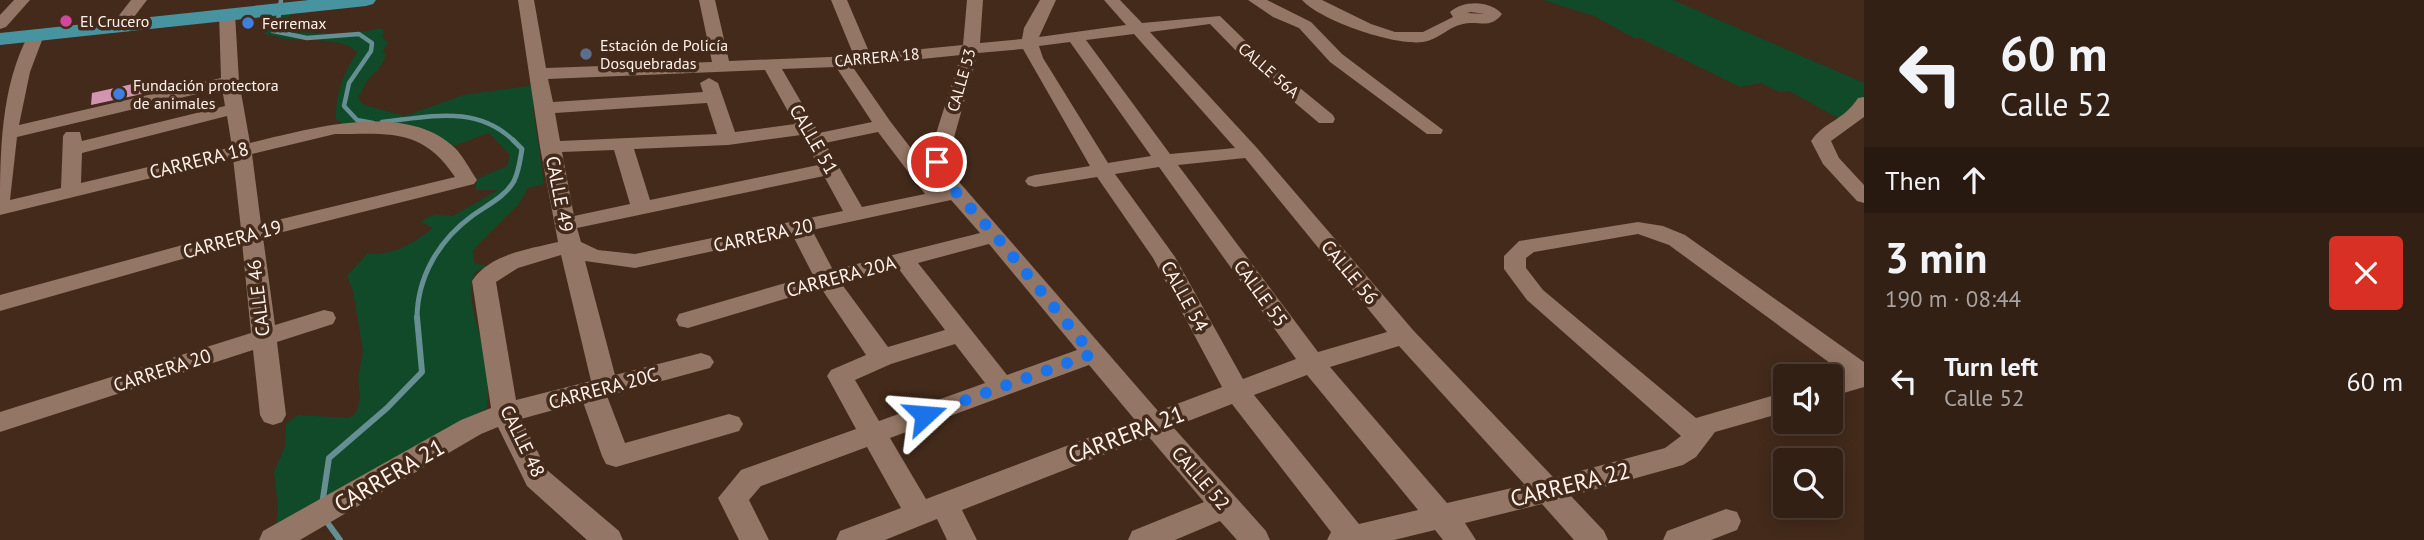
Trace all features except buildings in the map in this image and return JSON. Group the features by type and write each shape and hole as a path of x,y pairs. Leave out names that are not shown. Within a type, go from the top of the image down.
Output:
{"main road":[{"path":"0,32 125,18 366,0"},
{"path":"0,39 241,8"}],"street":[{"path":"0,24 22,0"},
{"path":"125,18 139,0"},
{"name":"CALLE 49","path":"526,0 567,235 616,456 729,424"},
{"path":"707,0 713,97 728,139"},
{"path":"839,0 864,59"},
{"name":"CALLE 53","path":"948,195 937,162 971,48 975,0"},
{"path":"1028,43 1029,35 1048,0"},
{"name":"CALLE 56","path":"1112,0 1250,152 1404,336 1593,540"},
{"path":"1256,0 1305,25 1336,58 1434,130"},
{"path":"1310,0 1374,29 1405,37 1431,36 1462,19 1481,21 1493,18 1493,12 1481,4"},
{"name":"CALLE 46","path":"241,8 229,48 230,81 242,149 273,415"},
{"name":"CARRERA 18","path":"537,74 841,62 1028,43 1214,19"},
{"name":"CALLE 56A","path":"1214,19 1255,60 1326,119"},
{"path":"0,200 4,134 29,48 36,35"},
{"name":"CALLE 55","path":"1074,36 1312,362 1461,540"},
{"name":"CALLE 54","path":"1028,43 1102,170 1164,257 1237,392 1349,539"},
{"name":"CALLE 52","path":"841,62 883,125 948,195 996,236 1092,354 1255,540"},
{"name":"CALLE 51","path":"770,63 856,215"},
{"path":"4,134 230,81"},
{"path":"543,108 713,97"},
{"path":"1864,102 1856,118 1825,135 1821,141 1830,160 1864,197"},
{"path":"73,149 236,109"},
{"path":"71,192 73,119"},
{"path":"550,148 812,134 883,125"},
{"name":"CARRERA 18","path":"0,209 335,128 400,128 427,139 448,152 467,180"},
{"path":"623,146 642,208"},
{"path":"1035,181 1164,160 1250,152"},
{"path":"567,235 642,208 831,168"},
{"name":"CARRERA 19","path":"0,303 251,233 467,180"},
{"name":"CARRERA 20","path":"567,235 594,257 635,261 948,195"},
{"path":"800,228 825,279 882,358"},
{"path":"1697,434 1535,295 1515,269 1514,256 1527,246 1638,228 1655,231 1677,240 1864,377"},
{"name":"CALLE 48","path":"567,235 488,273 484,281 505,412 537,478 608,540"},
{"name":"CARRERA 20A","path":"688,320 825,279 996,236"},
{"path":"903,259 958,334 1003,388"},
{"name":"CARRERA 20","path":"0,422 324,318"},
{"path":"958,334 882,358 839,376 873,433 932,509 962,540"},
{"name":"CARRERA 21","path":"851,540 1312,362 1404,336"},
{"path":"754,540 733,498 751,478 1092,354"},
{"name":"CARRERA 20C","path":"505,412 701,362"},
{"path":"1843,384 1864,377"},
{"name":"CARRERA 22","path":"1349,539 1440,515 1549,491 1673,457 1686,449 1706,425 1773,405"},
{"name":"CARRERA 21","path":"274,540 471,428 505,412"},
{"path":"1143,540 1225,506"},
{"path":"1678,540 1726,521"}],"green space":[{"path":"1543,0 1673,0 1864,83 1864,102 1847,123 1789,91 1779,92 1761,83 1740,87 1640,38 1634,38 1594,16"},
{"path":"291,12 286,29 333,33 381,28 384,31 382,37 388,43 383,51 386,56 378,70 368,79 358,98 364,105 405,116 463,95 535,85 533,107 544,184 528,188 518,205 473,250 474,263 487,266 475,272 471,296 488,369 487,408 446,435 275,533 278,507 274,472 285,446 286,424 298,415 349,418 356,413 360,398 358,378 363,351 353,291 347,276 367,254 394,251 425,234 433,228 421,222 425,219 436,215 453,216 498,190 475,190 477,179 507,166 510,155 489,133 449,148 434,137 342,124 336,119 339,92 357,52 333,42 286,39 264,34 269,14"}],"waterway":[{"path":"281,0 278,21 273,31 307,38 359,34 372,43 371,51 349,83 344,106 357,120 373,123"},
{"path":"382,122 435,116 469,118 485,122 515,142"},
{"path":"417,318 421,289 440,248 460,226 501,196 514,181 522,149 515,142"},
{"path":"322,505 329,458 387,408 422,372 417,318"},
{"path":"324,518 340,540"}],"place":[{"name":"El Crucero","path":"66,21"},
{"name":"Ferremax","path":"248,23"},
{"name":"Estación de Policía Dosquebradas","path":"586,54"},
{"name":"Fundación protectora de animales","path":"119,94"}],"route":[{"path":"925,415 1092,354 996,236 945,180 937,162"}]}
